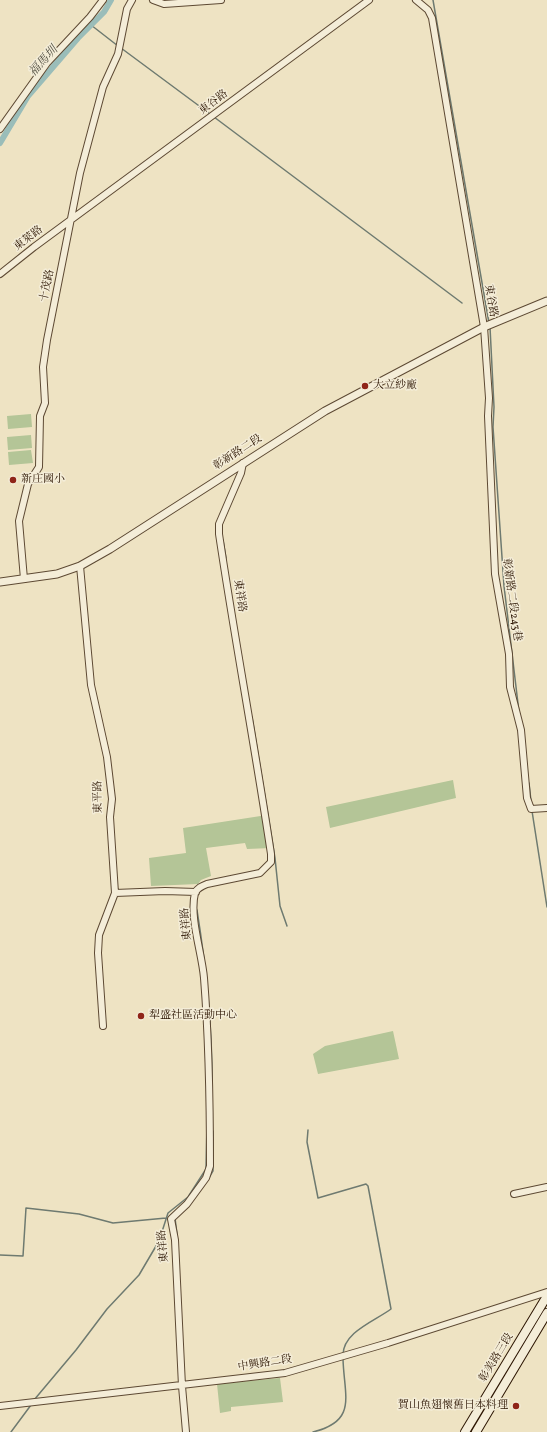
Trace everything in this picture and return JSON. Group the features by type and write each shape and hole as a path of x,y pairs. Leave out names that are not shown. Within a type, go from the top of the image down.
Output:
{"main road":[{"name":"彰美路三段","path":"465,1432 547,1296"},
{"name":"彰美路三段","path":"476,1432 547,1313"}],"street":[{"path":"0,129 47,63 90,17 103,0"},
{"name":"十茂路","path":"24,579 19,521 28,484 39,467 40,416 45,403 43,367 80,173 103,86 118,54 127,9 132,0"},
{"path":"153,0 164,4 221,0"},
{"name":"東谷路","path":"71,221 369,0"},
{"name":"東谷路","path":"416,0 428,10 432,18 488,326"},
{"name":"東萊路","path":"0,274 34,247 71,221"},
{"name":"彰新路二段","path":"0,582 57,574 80,566 110,549 325,411 488,326 547,301"},
{"name":"彰新路二段243巷","path":"488,326 488,416 495,574 508,654 510,687 521,730 526,791 534,809 547,808"},
{"name":"東祥路","path":"186,1432 182,1386 175,1240 171,1219 187,1204 206,1178 210,1166 209,1036 203,970 195,915 196,892 200,887 207,884 260,873 271,862 255,746 234,631 219,534 219,524 241,473 243,463"},
{"name":"東平路","path":"80,566 91,685 107,757 112,799 110,817 115,893 99,935 98,954 103,1026"},
{"path":"115,893 165,891 196,892"},
{"path":"514,1194 547,1187"},
{"name":"中興路二段","path":"0,1406 285,1373 388,1343 547,1292"}],"green space":[{"path":"31,414 32,427 8,429 7,416"},
{"path":"31,435 32,448 8,450 7,437"},
{"path":"31,450 33,463 9,465 8,452"},
{"path":"453,780 456,798 330,828 326,807"},
{"path":"267,815 271,848 247,849 245,843 206,848 211,876 201,880 198,884 151,886 149,858 186,853 183,828"},
{"path":"393,1031 399,1059 318,1074 313,1054 325,1046"},
{"path":"280,1378 283,1402 231,1407 231,1411 220,1413 217,1384"}],"waterway":[{"name":"福馬圳","path":"0,143 28,96 78,38 104,12 111,0"},
{"path":"433,0 489,323"},
{"path":"91,25 118,46"},
{"path":"121,48 210,114"},
{"path":"214,117 462,303"},
{"path":"490,327 494,407 493,427 504,586 519,712"},
{"path":"223,540 226,558"},
{"path":"252,717 275,858 280,906 287,926"},
{"path":"529,783 531,801"},
{"path":"532,811 547,907"},
{"path":"197,910 209,1003 212,1096"},
{"path":"34,1400 76,1350 107,1309 139,1275 159,1241 168,1213 188,1197 206,1169 207,1122"},
{"path":"308,1130 307,1142 318,1198 366,1184 368,1186 391,1309 354,1334 344,1347 343,1355"},
{"path":"209,1178 213,1171 213,1131"},
{"path":"0,1255 23,1256 26,1208 79,1214 113,1223 166,1218"},
{"path":"175,1218 177,1234"},
{"path":"313,1432 327,1427 337,1421 343,1414 346,1395 343,1359"},
{"path":"11,1432 31,1405"}],"place":[{"name":"大立紗廠","path":"365,386"},
{"name":"新庄國小","path":"13,480"},
{"name":"犁盛社區活動中心","path":"141,1016"},
{"name":"賀山魚翅懷舊日本料理","path":"516,1406"}]}
